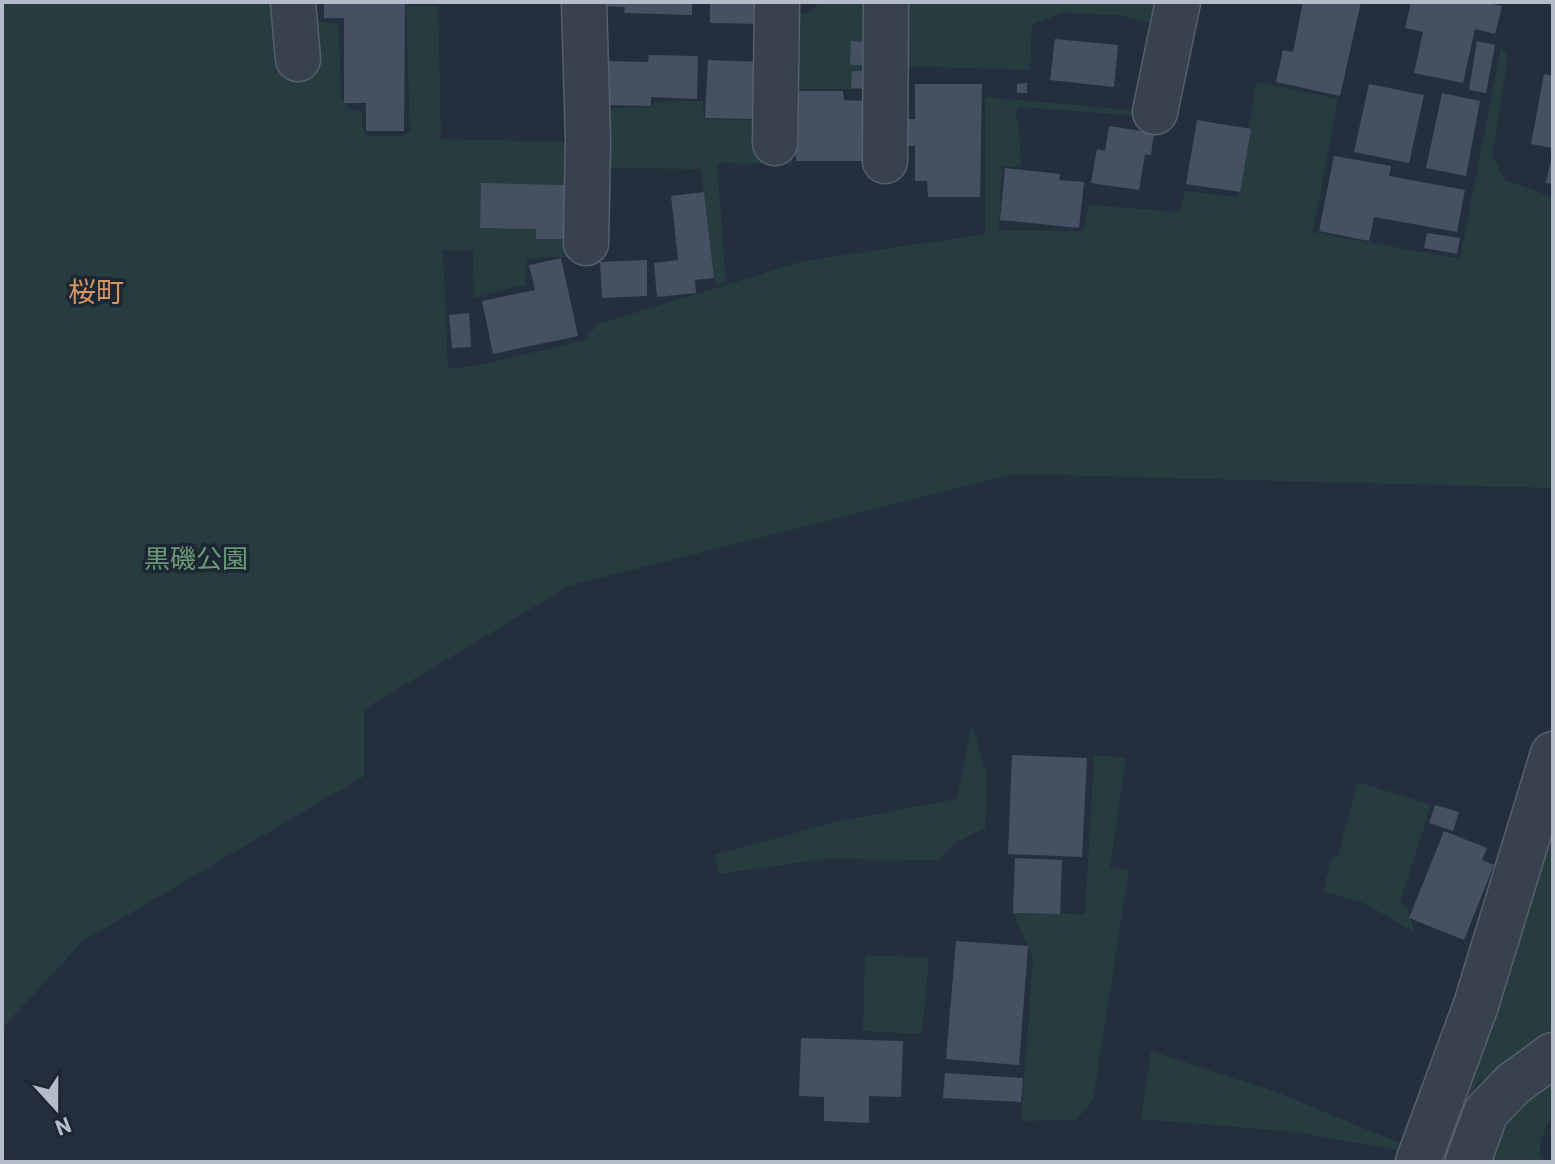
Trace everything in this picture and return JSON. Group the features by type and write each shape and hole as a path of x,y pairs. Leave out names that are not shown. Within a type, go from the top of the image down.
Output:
{"street":[{"path":"293,2 298,59"},
{"path":"584,2 588,141 586,243"},
{"path":"775,143 777,2"},
{"path":"885,161 886,2"},
{"path":"1155,112 1178,2"},
{"path":"1418,1162 1476,1005 1553,754"},
{"path":"1468,1162 1486,1112 1513,1084 1553,1055"}],"green space":[{"name":"黒磯公園","path":"2,2 286,2 290,32 318,22 339,23 341,98 350,109 362,112 362,127 367,136 402,136 410,130 406,6 438,6 441,139 580,142 574,256 527,259 525,285 474,298 473,250 443,250 448,369 485,364 584,340 598,324 804,261 985,234 985,97 1140,111 1139,116 1019,107 1015,114 1019,125 1021,167 1002,166 999,230 1083,231 1089,205 1179,212 1185,191 1238,197 1256,82 1338,99 1313,232 1460,259 1501,47 1508,57 1492,155 1505,180 1553,197 1553,488 1013,474 569,586 364,709 364,776 83,941 2,1028"},
{"path":"819,2 876,2 874,89 792,89 792,164 717,163 726,282 715,284 701,169 602,168 600,109 653,107 653,102 703,101 704,119 781,121 784,14 810,13"},
{"path":"896,2 1168,2 1163,27 1120,15 1063,13 1032,24 1030,70 895,66"},
{"path":"972,724 987,776 985,828 958,841 938,860 824,859 719,874 715,855 835,822 957,799"},
{"path":"1094,755 1126,758 1110,868 1129,870 1093,1100 1076,1120 1021,1121 1033,958 1013,913 1085,914"},
{"path":"1358,782 1431,805 1400,903 1408,909 1414,932 1366,904 1323,891 1332,858 1338,856"},
{"path":"1546,837 1553,839 1553,1039 1500,1077 1479,1082 1467,1098 1450,1136 1461,1142 1456,1156 1434,1154"},
{"path":"865,955 929,958 922,1034 863,1031"},
{"path":"1151,1051 1281,1094 1402,1144 1401,1151 1296,1132 1141,1119"},
{"path":"1553,1074 1553,1113 1540,1141 1540,1156 1545,1162 1487,1162 1483,1144"}],"building":[{"path":"324,2 405,2 404,131 366,131 366,103 344,103 344,18 324,18"},
{"path":"600,2 692,2 692,15 624,13 625,7 599,6"},
{"path":"710,2 764,2 764,24 710,23"},
{"path":"1303,2 1361,2 1340,96 1276,82 1283,50 1293,52"},
{"path":"1411,2 1483,2 1502,6 1495,34 1475,29 1463,83 1414,73 1423,32 1405,28"},
{"path":"1055,39 1118,45 1114,87 1050,80"},
{"path":"851,41 869,42 868,65 850,65"},
{"path":"1477,41 1495,45 1486,93 1469,90"},
{"path":"649,55 698,56 697,99 651,97 651,106 599,105 600,61 648,62"},
{"path":"708,60 762,62 760,119 705,118"},
{"path":"852,71 870,71 869,89 851,88"},
{"path":"1544,74 1553,76 1553,148 1531,144"},
{"path":"1027,83 1027,93 1017,93 1017,84"},
{"path":"915,84 982,84 980,197 928,197 927,181 915,181 915,146 904,146 905,119 915,119"},
{"path":"1369,84 1424,95 1409,163 1354,152"},
{"path":"795,91 843,91 844,100 867,101 867,161 796,161"},
{"path":"1442,93 1480,101 1466,176 1426,168"},
{"path":"1197,120 1251,129 1240,192 1186,184"},
{"path":"1109,126 1154,133 1151,155 1145,154 1139,190 1091,183 1097,149 1105,151"},
{"path":"1553,155 1553,184 1546,183"},
{"path":"1334,156 1391,166 1389,176 1465,190 1457,232 1374,217 1369,241 1319,231"},
{"path":"1005,168 1060,174 1059,180 1084,182 1079,228 1000,220"},
{"path":"481,183 565,185 563,239 536,239 536,229 480,228"},
{"path":"704,192 714,278 695,280 696,293 657,297 654,263 678,260 671,196"},
{"path":"1427,233 1460,238 1457,254 1424,248"},
{"path":"561,258 578,336 493,354 482,301 535,290 529,265"},
{"path":"647,260 647,296 602,298 600,262"},
{"path":"469,313 471,347 452,348 449,315"},
{"path":"1012,755 1087,758 1082,857 1008,854"},
{"path":"1435,805 1459,812 1453,831 1429,823"},
{"path":"1444,831 1487,848 1482,860 1494,865 1464,940 1409,918"},
{"path":"1015,858 1062,860 1060,914 1013,913"},
{"path":"956,941 1028,946 1019,1065 946,1059"},
{"path":"801,1038 903,1041 901,1097 869,1096 869,1123 824,1121 824,1097 799,1096"},
{"path":"945,1073 1023,1078 1021,1102 943,1098"}],"district":[{"name":"桜町","path":"96,292"}]}
